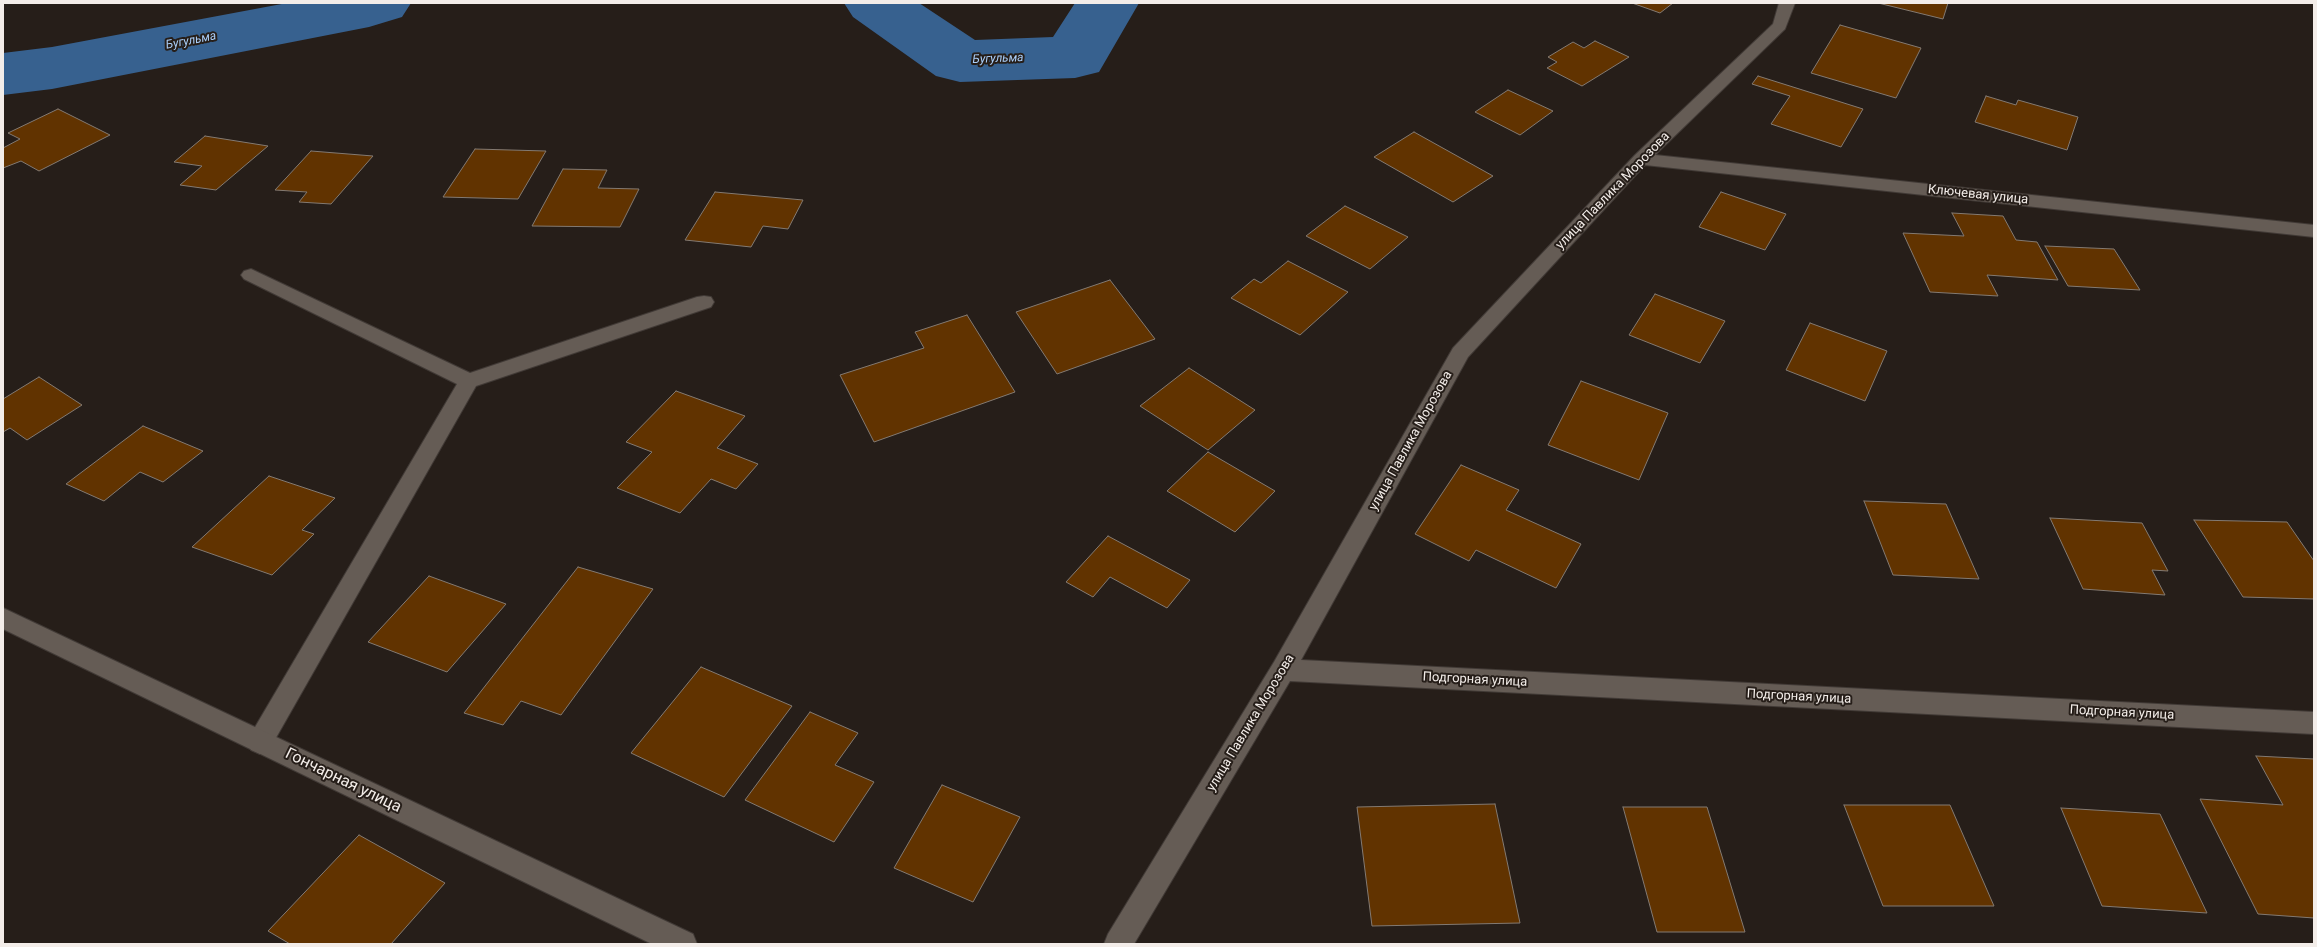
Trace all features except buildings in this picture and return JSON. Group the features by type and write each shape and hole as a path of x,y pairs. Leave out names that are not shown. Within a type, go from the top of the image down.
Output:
{"street":[{"name":"улица Павлика Морозова","path":"1118,944 1283,670 1460,353 1641,159 1780,26 1787,3"},
{"name":"Ключевая улица","path":"1641,159 2314,231"},
{"path":"251,275 469,381"},
{"path":"260,742 469,381 704,302"},
{"name":"Гончарная улица","path":"3,618 683,944"},
{"name":"Подгорная улица","path":"1283,670 2314,723"}],"waterway":[{"name":"Бугульма","path":"3,74 52,68 369,7 379,3"},
{"name":"Бугульма","path":"876,3 960,61 1075,57 1107,3"}]}
